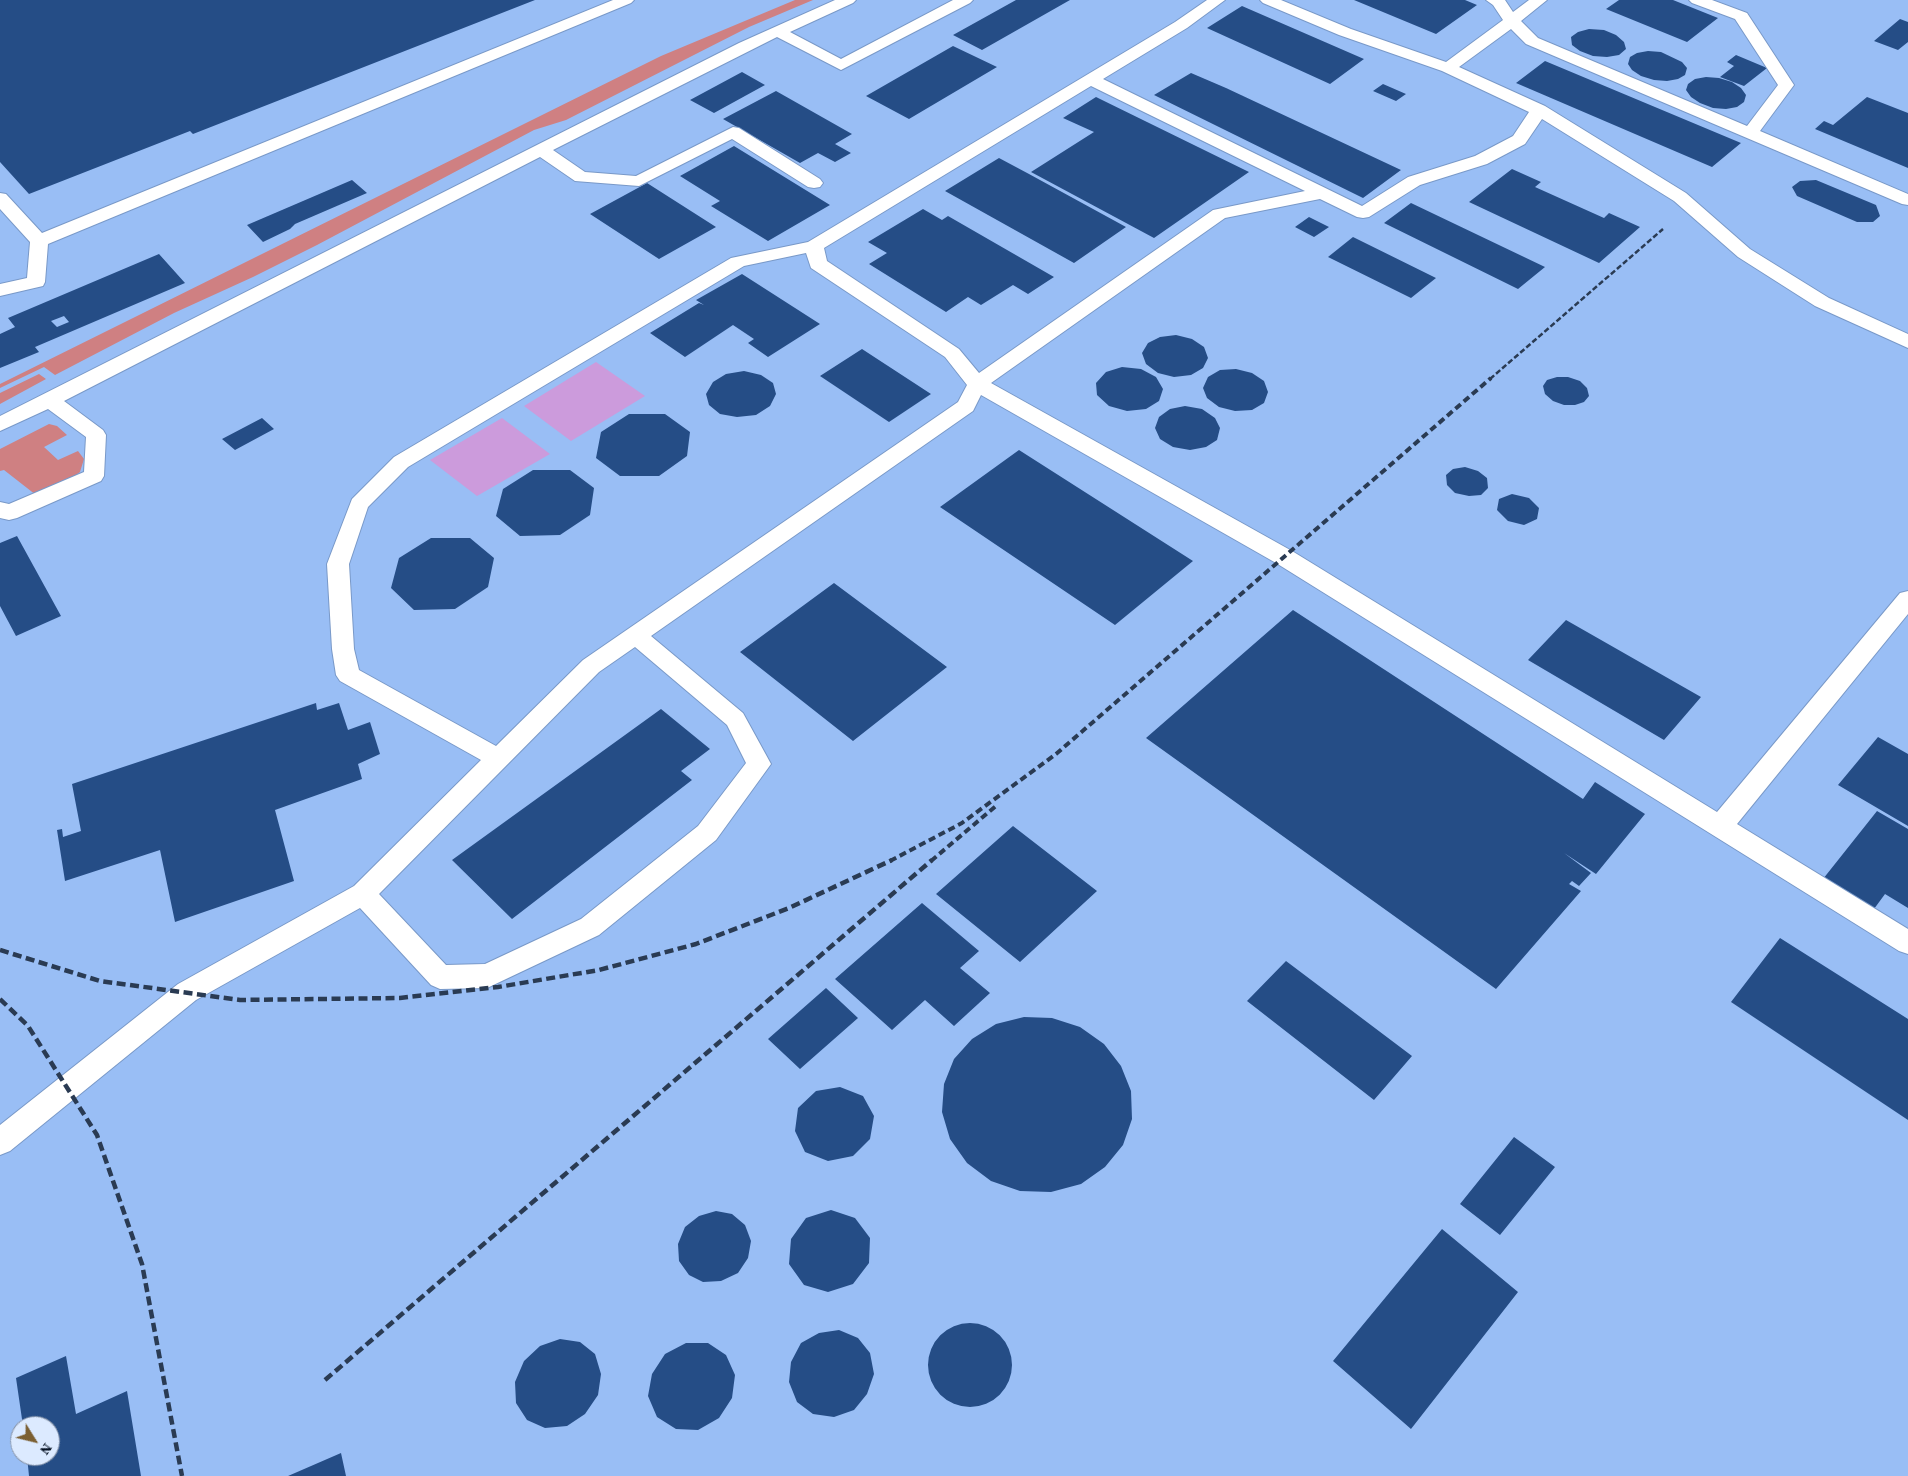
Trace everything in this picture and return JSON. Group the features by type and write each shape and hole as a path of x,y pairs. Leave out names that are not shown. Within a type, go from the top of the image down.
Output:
{"lane":[{"path":"39,241 626,0"},
{"path":"0,424 540,149 777,31 848,0"},
{"path":"777,31 841,65 965,0"},
{"path":"498,758 348,675 343,649 338,564 359,504 401,462 738,262 814,246 1181,25 1217,0"},
{"path":"1268,0 1345,32 1448,68 1539,110 1680,197 1744,253 1814,297 1908,342"},
{"path":"1494,0 1498,2 1511,20 1532,41 1908,200"},
{"path":"1448,68 1539,0"},
{"path":"1697,0 1741,16 1786,85 1750,132"},
{"path":"1090,80 1363,214 1414,180 1481,160 1519,140 1539,110"},
{"path":"540,149 581,177 638,181 733,132 814,183"},
{"path":"0,1142 188,992 363,894 591,666 966,406 977,384 1219,214 1322,193"},
{"path":"0,198 39,241 36,282 0,290"},
{"path":"814,246 818,264 952,353 977,384 1284,557 1908,943"},
{"path":"0,509 9,513 94,476 96,435 50,400"},
{"path":"1720,827 1908,599"},
{"path":"363,894 440,977 487,976 590,927 707,833 759,764 735,719 635,635"}],"shaded area":[{"path":"0,0 1908,0 1908,1476 0,1476"},
{"path":"795,0 813,0 749,27 566,120 534,130 317,245 174,313 55,375 44,367 0,388 0,384 661,56"},
{"path":"596,362 645,396 571,441 524,406"},
{"path":"39,374 46,379 0,404 0,393"},
{"path":"502,418 550,454 477,496 430,460"},
{"path":"49,424 57,426 67,435 44,447 58,460 78,451 84,459 80,472 65,483 36,495 4,470 0,471 0,449"}],"building":[{"path":"0,0 535,0 193,134 190,131 29,194 0,162"},
{"path":"1016,0 1070,0 982,50 953,35"},
{"path":"1354,0 1465,0 1477,5 1436,34"},
{"path":"1619,0 1673,0 1718,18 1687,42 1606,9"},
{"path":"1242,6 1364,59 1330,84 1207,28"},
{"path":"1900,19 1908,22 1908,42 1898,50 1874,41"},
{"path":"1589,29 1604,30 1616,35 1624,42 1626,49 1619,55 1607,57 1593,56 1580,51 1572,45 1571,37 1578,32"},
{"path":"953,46 997,67 909,119 866,96"},
{"path":"1648,51 1661,52 1682,62 1687,68 1685,75 1678,79 1667,81 1654,80 1641,76 1632,70 1628,64 1630,57 1637,53"},
{"path":"1736,55 1767,68 1744,86 1720,77 1734,66 1727,62"},
{"path":"1545,61 1741,143 1712,167 1516,83"},
{"path":"742,72 765,85 714,113 690,100"},
{"path":"1191,73 1401,170 1363,198 1154,95"},
{"path":"1706,77 1732,82 1741,88 1746,95 1744,102 1737,107 1726,109 1713,108 1700,103 1691,97 1686,90 1688,84 1695,79"},
{"path":"1383,84 1406,94 1396,101 1373,91"},
{"path":"776,91 852,134 835,144 851,153 835,162 818,153 800,163 723,119"},
{"path":"1096,97 1249,172 1154,238 1031,172 1094,132 1063,118"},
{"path":"1867,97 1908,113 1908,168 1815,129 1824,121 1833,125"},
{"path":"734,146 830,205 768,241 711,206 720,201 680,176"},
{"path":"999,158 1126,227 1074,263 945,191"},
{"path":"1512,169 1541,182 1535,187 1604,218 1609,213 1640,227 1599,263 1469,202"},
{"path":"352,180 367,193 295,224 290,229 263,242 247,225"},
{"path":"1816,180 1876,205 1880,216 1873,222 1857,222 1797,196 1792,187 1800,181"},
{"path":"647,183 716,227 659,259 590,214"},
{"path":"1411,203 1545,267 1518,289 1384,223"},
{"path":"923,209 942,220 948,216 1054,277 1028,294 1013,285 981,305 968,297 946,312 869,264 887,253 868,242"},
{"path":"1309,217 1329,227 1314,237 1295,227"},
{"path":"1353,237 1436,278 1411,298 1328,257"},
{"path":"159,254 185,283 35,347 39,352 0,368 0,334 15,327 8,318","holes":["64,316 69,322 57,327 51,321"]},
{"path":"742,274 820,324 768,357 748,343 754,339 733,325 685,357 650,333 699,303 704,305 696,300"},
{"path":"1176,335 1192,339 1204,347 1208,358 1203,368 1191,375 1174,377 1158,373 1146,364 1142,353 1148,343 1160,337"},
{"path":"862,349 931,394 889,422 820,376"},
{"path":"1122,367 1141,369 1156,377 1163,389 1159,401 1146,409 1127,411 1109,406 1097,395 1096,383 1106,372"},
{"path":"1236,369 1252,373 1264,381 1268,392 1264,403 1252,410 1235,411 1219,407 1207,398 1203,388 1208,377 1220,370"},
{"path":"744,371 761,375 773,383 776,394 770,406 756,415 737,417 720,414 709,405 706,394 713,382 726,374"},
{"path":"1557,377 1568,377 1580,381 1587,388 1589,396 1584,402 1575,405 1564,405 1553,401 1545,394 1543,386 1547,380"},
{"path":"1185,406 1202,409 1215,418 1220,428 1217,440 1206,447 1190,450 1173,447 1160,439 1155,428 1159,417 1170,409"},
{"path":"629,414 665,414 690,432 687,456 659,476 620,476 596,458 601,432"},
{"path":"262,418 274,429 235,450 222,439"},
{"path":"1019,450 1193,561 1115,625 940,507"},
{"path":"1465,467 1478,471 1487,478 1488,488 1481,495 1469,496 1455,493 1447,485 1446,475 1453,469"},
{"path":"533,470 570,470 594,488 590,515 560,535 520,536 496,516 503,489"},
{"path":"1512,494 1529,498 1539,508 1537,519 1524,525 1508,521 1497,510 1499,499"},
{"path":"17,536 61,616 16,636 0,606 0,543"},
{"path":"431,538 470,538 494,558 488,587 455,609 414,610 391,588 399,558"},
{"path":"834,583 947,667 853,741 740,652"},
{"path":"1293,610 1583,799 1595,782 1645,814 1596,874 1564,853 1591,873 1579,886 1572,881 1569,884 1581,891 1496,989 1146,738"},
{"path":"1566,620 1701,697 1664,740 1528,660"},
{"path":"316,703 317,710 339,703 348,730 370,722 380,754 358,764 362,779 275,810 294,881 175,922 160,850 65,881 57,830 62,829 63,837 81,831 72,784"},
{"path":"661,709 710,749 681,771 692,780 512,919 452,860"},
{"path":"1878,737 1908,754 1908,826 1838,785"},
{"path":"1877,811 1908,829 1908,908 1885,894 1874,909 1823,879"},
{"path":"1013,826 1097,891 1020,962 936,894"},
{"path":"922,903 979,951 960,968 990,993 954,1026 925,1000 892,1030 835,979"},
{"path":"1780,938 1908,1019 1908,1120 1731,1002"},
{"path":"1286,961 1412,1056 1374,1100 1247,1001"},
{"path":"826,988 858,1018 800,1069 768,1039"},
{"path":"1024,1017 1052,1018 1080,1027 1104,1044 1121,1066 1131,1091 1132,1119 1123,1145 1105,1167 1081,1184 1051,1192 1020,1191 991,1181 967,1163 950,1139 942,1112 944,1084 954,1059 972,1039 996,1024"},
{"path":"840,1087 863,1096 874,1116 870,1139 853,1156 828,1161 805,1152 795,1131 798,1108 816,1091"},
{"path":"1514,1137 1555,1167 1500,1235 1460,1204"},
{"path":"831,1210 855,1218 870,1238 869,1263 853,1284 828,1292 804,1285 789,1264 791,1239 806,1218"},
{"path":"716,1211 732,1214 745,1225 751,1241 748,1258 738,1273 721,1281 703,1282 689,1275 679,1261 678,1244 685,1227 699,1216"},
{"path":"1442,1229 1518,1292 1411,1429 1333,1361"},
{"path":"970,1323 993,1330 1005,1342 1012,1365 1005,1388 993,1400 970,1407 947,1400 935,1388 928,1365 935,1342 947,1330"},
{"path":"839,1330 858,1338 870,1353 874,1374 867,1394 854,1410 834,1417 813,1414 797,1402 789,1382 791,1362 801,1343 819,1333"},
{"path":"560,1339 580,1342 595,1354 601,1374 598,1395 585,1414 567,1426 545,1428 527,1420 516,1403 515,1382 524,1361 540,1346"},
{"path":"686,1343 708,1343 726,1355 735,1375 732,1398 719,1418 698,1430 676,1429 657,1417 648,1396 652,1374 665,1354"},
{"path":"66,1356 76,1414 127,1391 141,1476 29,1476 28,1466 60,1466 60,1416 22,1416 16,1378"},
{"path":"341,1453 346,1476 288,1476"}],"railway":[{"path":"1490,379 1663,229"},
{"path":"891,860 962,823 1056,754 1491,378"},
{"path":"931,861 997,805"},
{"path":"0,950 100,981 240,1000 400,998 498,987 599,970 696,944 789,908 891,860"},
{"path":"325,1380 932,860"},
{"path":"0,999 28,1026 97,1135 142,1264 182,1476"}]}
